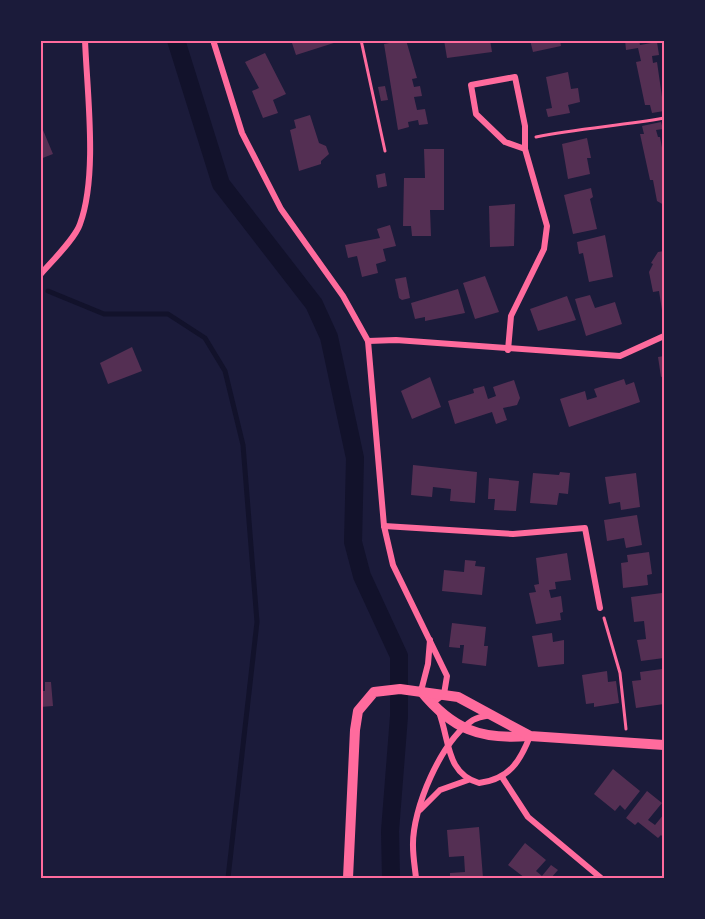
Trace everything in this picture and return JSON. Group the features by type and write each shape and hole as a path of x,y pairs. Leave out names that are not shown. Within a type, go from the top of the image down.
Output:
{"street":[{"path":"40,275 80,226 87,193 89,139 85,40"},
{"path":"213,40 242,133 276,199 343,296 368,341 384,526 393,565 447,676 444,694 435,708"},
{"path":"507,350 511,316 544,249 547,225 525,149 515,77 471,85 476,114 505,142 525,149"},
{"path":"368,341 396,340 507,350 620,356 664,336"},
{"path":"384,526 513,534 585,528 600,608"},
{"path":"416,691 428,664 430,640"},
{"path":"348,879 355,730 358,711 363,702 374,692 382,690 416,691 458,697 530,736"},
{"path":"416,691 464,729 484,736 501,738 530,736 664,745"},
{"path":"435,708 449,744 453,763 459,774 468,780 479,783 501,777 517,765 530,736"},
{"path":"416,879 412,844 420,810 436,764 449,744 474,720 491,715"},
{"path":"501,777 528,817 602,879"},
{"path":"420,810 440,790 468,780"}],"path":[{"path":"361,40 385,151"},
{"path":"525,139 588,127 606,128 664,118"},
{"path":"600,608 620,673 627,743"}],"building":[{"path":"291,40 340,40 340,41 296,55"},
{"path":"406,40 417,78 412,79 414,87 420,86 422,96 414,97 417,110 425,109 428,124 419,125 418,120 408,122 409,127 398,130 384,44"},
{"path":"444,40 490,40 492,52 447,58"},
{"path":"530,40 560,40 561,46 533,52"},
{"path":"625,40 639,40 640,45 657,42 659,55 652,56 653,63 657,62 664,111 652,113 650,105 645,105 636,62 641,61 638,48 626,50"},
{"path":"265,53 286,94 273,100 278,113 263,118 252,91 259,88 245,62"},
{"path":"568,72 571,89 578,88 580,102 568,105 570,113 548,117 546,109 552,108 546,77"},
{"path":"385,86 388,100 381,101 378,87"},
{"path":"310,115 319,143 326,146 329,154 321,161 321,164 299,171 290,130 296,128 294,120"},
{"path":"661,122 663,129 656,130 660,137 664,158 664,205 657,201 640,134 644,134 642,126"},
{"path":"40,123 53,154 40,159"},
{"path":"587,138 591,158 587,158 590,174 568,179 562,144"},
{"path":"424,149 444,149 444,210 430,210 431,236 412,236 411,226 403,226 404,178 425,178"},
{"path":"385,173 387,186 378,188 376,175"},
{"path":"591,188 593,197 590,199 597,229 573,234 564,195"},
{"path":"515,204 514,246 490,247 489,206"},
{"path":"390,225 396,246 383,249 386,261 376,264 378,273 362,277 357,256 348,258 345,245 380,238 377,229"},
{"path":"605,235 613,277 589,282 583,253 579,254 577,242"},
{"path":"664,251 663,317 659,291 653,292 649,272 653,264 651,263 658,252"},
{"path":"485,276 499,312 475,319 463,283"},
{"path":"406,277 410,298 402,300 399,298 395,279"},
{"path":"458,289 465,313 425,321 425,317 415,319 411,303"},
{"path":"590,295 595,308 615,302 622,324 586,336 575,299"},
{"path":"567,296 576,320 538,331 530,309"},
{"path":"132,347 142,371 108,384 100,363"},
{"path":"664,356 664,376 661,377 658,357"},
{"path":"430,377 441,407 412,419 401,391"},
{"path":"624,379 626,385 634,382 640,402 569,427 560,399 585,391 587,400 597,397 594,389"},
{"path":"514,380 520,398 517,405 503,408 507,420 496,424 492,412 455,424 448,401 474,393 473,389 484,386 488,399 496,396 493,387"},
{"path":"413,465 477,472 475,503 450,501 451,489 433,487 432,497 411,495"},
{"path":"560,472 570,473 568,494 559,493 557,505 530,503 533,473 559,475"},
{"path":"636,473 640,507 621,510 620,502 609,504 605,477"},
{"path":"489,478 519,481 516,511 494,510 495,499 488,499"},
{"path":"637,515 642,545 626,548 624,538 607,541 604,520"},
{"path":"649,552 652,574 647,575 648,585 623,588 621,563 628,562 627,555"},
{"path":"567,553 571,580 555,582 556,589 549,590 551,598 561,596 563,612 560,613 561,620 536,624 529,593 536,592 534,585 539,584 536,558"},
{"path":"465,560 476,561 475,566 485,567 482,595 442,591 444,570 464,572"},
{"path":"662,593 664,658 641,661 637,640 646,639 644,621 634,622 631,597"},
{"path":"452,623 486,627 484,646 488,646 486,666 462,663 464,645 460,645 460,648 449,647"},
{"path":"552,633 553,642 564,640 564,664 538,667 532,636"},
{"path":"662,669 664,704 636,708 632,681 641,680 640,672"},
{"path":"607,671 608,682 616,681 619,703 594,707 594,703 586,704 582,675"},
{"path":"45,682 51,682 53,706 40,707 40,691 45,691"},
{"path":"613,769 640,791 625,810 620,805 615,811 594,794"},
{"path":"647,791 662,803 648,820 655,825 664,814 664,838 661,835 658,838 638,822 635,825 626,818"},
{"path":"479,827 483,878 450,878 450,873 465,872 464,856 449,857 447,830"},
{"path":"525,843 546,860 536,871 542,876 551,865 558,870 551,878 525,878 508,865"}],"waterway":[{"path":"176,40 221,184 314,304 329,337 355,458 353,542 362,576 399,656 399,716 390,831 391,878"},
{"path":"48,291 104,314 168,314 205,338 225,371 243,445 257,622 228,878"}]}
